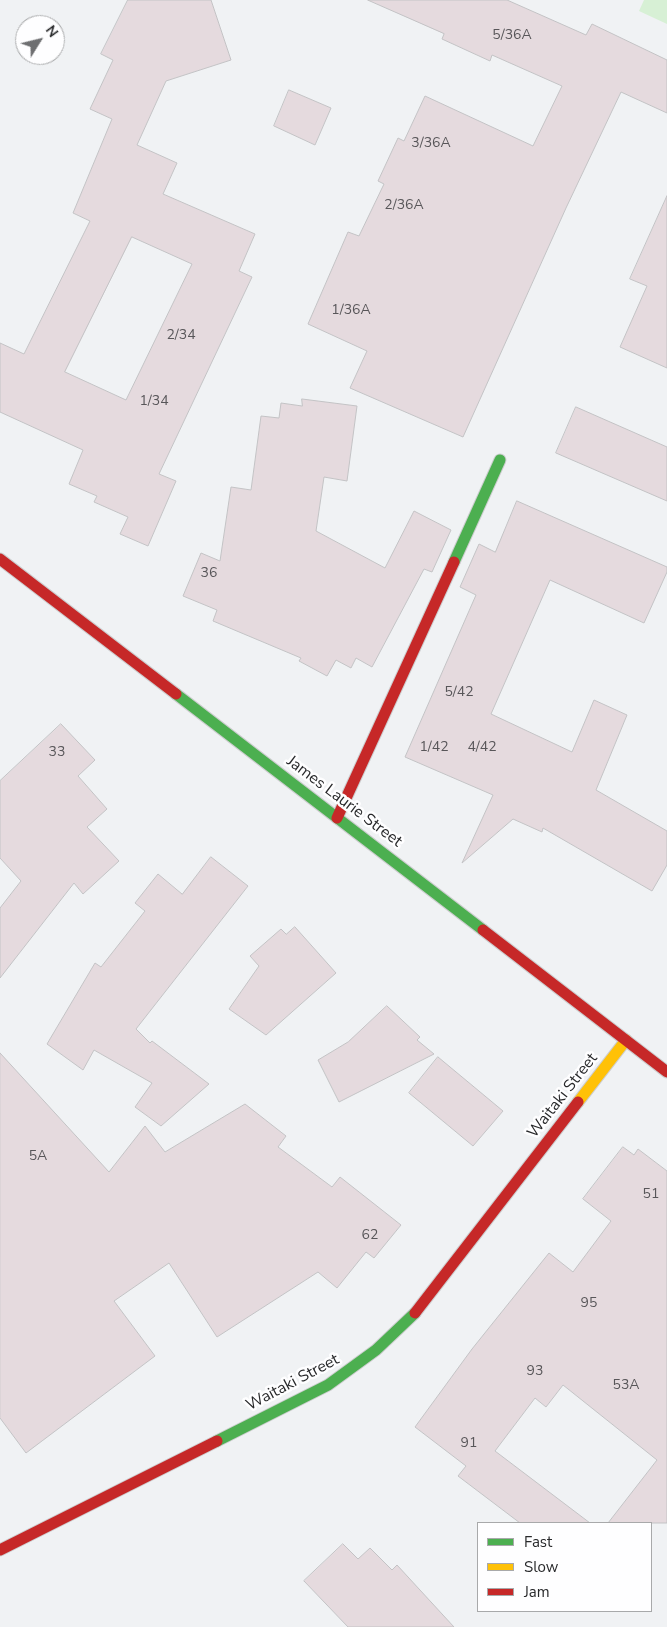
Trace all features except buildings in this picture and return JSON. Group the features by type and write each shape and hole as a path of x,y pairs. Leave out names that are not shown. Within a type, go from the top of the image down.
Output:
{"street":[{"path":"337,818 500,460"},
{"name":"James Laurie Street","path":"0,559 667,1072"},
{"name":"Waitaki Street","path":"0,1550 328,1385 367,1359 392,1338 418,1309 626,1040"}],"green space":[{"path":"644,0 667,0 667,24 639,11"}],"traffic: fast":[{"path":"454,562 500,460"},
{"path":"176,694 483,930"},
{"path":"217,1441 328,1385 376,1350 415,1313"}],"traffic: slow":[{"path":"578,1102 626,1040"}],"traffic: jam":[{"path":"0,559 176,694"},
{"path":"337,818 454,562"},
{"path":"483,930 667,1072"},
{"path":"415,1313 578,1102"},
{"path":"0,1550 217,1441"}]}
